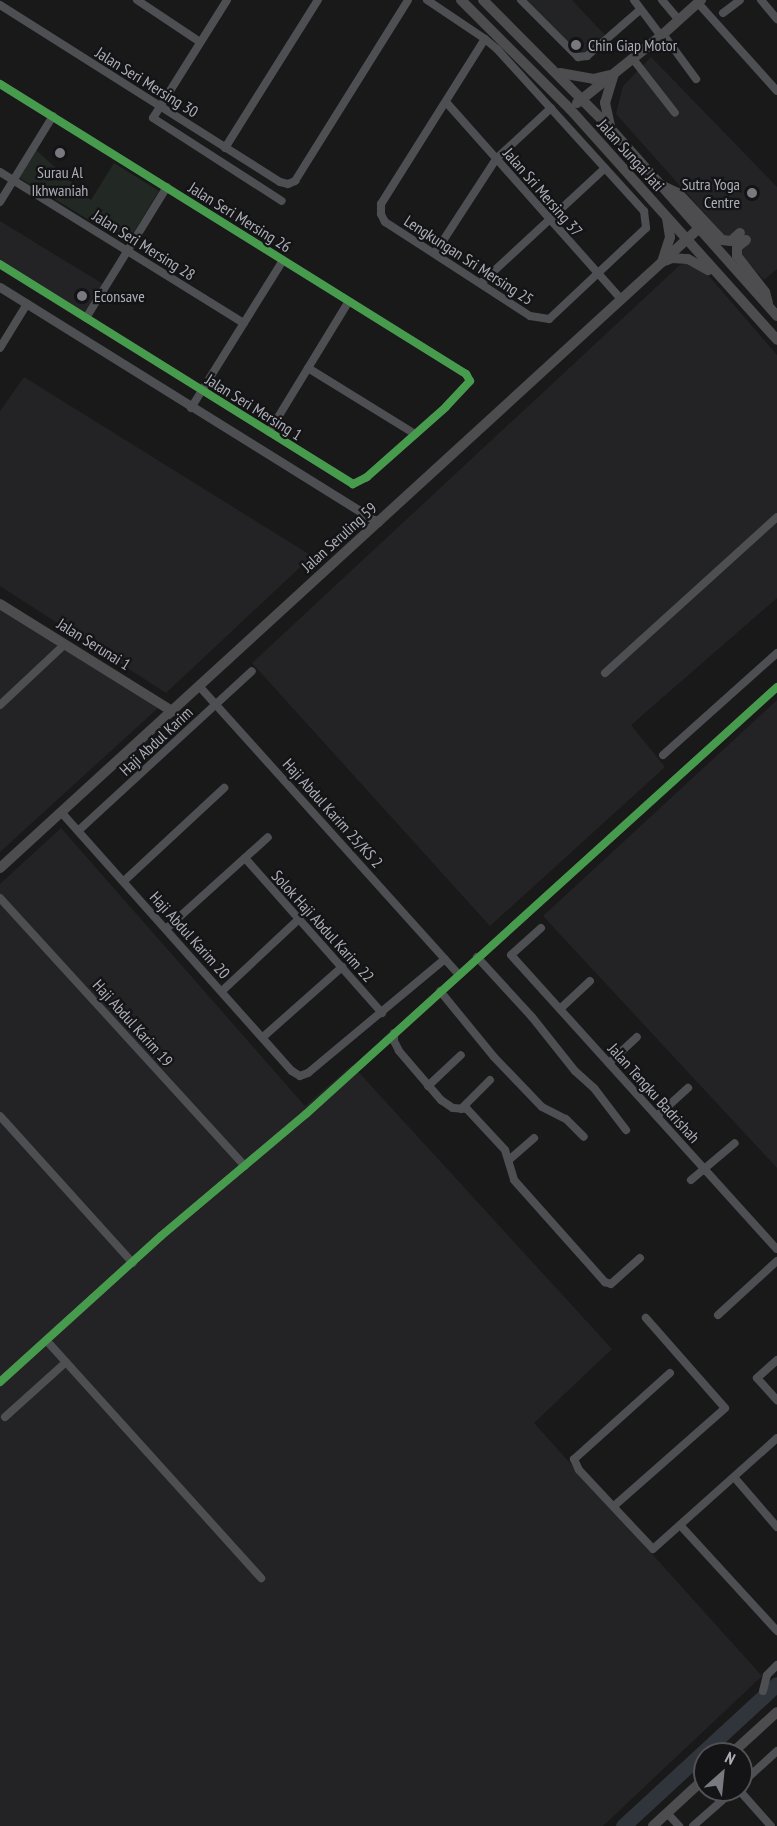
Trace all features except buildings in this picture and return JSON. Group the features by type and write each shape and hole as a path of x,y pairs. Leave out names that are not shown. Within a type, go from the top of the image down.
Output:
{"main road":[{"name":"Jalan Sungai Jati","path":"461,0 570,109 777,340"},
{"name":"Jalan Sungai Jati","path":"483,0 557,72 611,129 777,316"},
{"path":"557,72 578,78 593,79 614,74 638,64 665,38 679,20 702,6"},
{"path":"570,109 614,74"},
{"path":"611,129 605,103 614,74"},
{"path":"662,186 678,193 722,240 731,242 743,236 737,247 737,256 765,292 769,307"},
{"path":"662,262 669,237 667,218"},
{"name":"Jalan Seruling 59","path":"0,868 699,229"},
{"path":"662,262 672,258 696,261 729,287"},
{"name":"Jalan Serunai 1","path":"0,604 172,711"},
{"path":"744,1742 777,1712"},
{"path":"653,1826 693,1789"}],"street":[{"path":"137,0 200,42"},
{"path":"226,0 154,114 154,121 282,201"},
{"path":"225,148 318,0"},
{"name":"Jalan Seri Mersing 30","path":"0,5 280,182 292,183 408,0"},
{"name":"Lengkungan Sri Mersing 25","path":"428,0 485,39 644,211 646,228 549,319 530,316 385,222 381,214 381,204 485,39"},
{"path":"521,0 573,56 578,57 587,56 640,10"},
{"path":"634,0 696,79"},
{"path":"662,0 679,20"},
{"path":"723,13 740,0"},
{"path":"761,0 777,19"},
{"path":"702,6 777,91"},
{"path":"638,64 675,113"},
{"name":"Jalan Seri Mersing 26","path":"0,84 466,374"},
{"name":"Jalan Sri Mersing 37","path":"446,102 621,299"},
{"path":"435,254 496,159 551,108"},
{"path":"0,202 53,116"},
{"path":"481,283 606,168"},
{"name":"Jalan Seri Mersing 28","path":"0,172 244,323"},
{"path":"86,318 167,187"},
{"path":"197,398 283,260"},
{"name":"Jalan Seri Mersing 1","path":"0,264 86,318 197,398 268,432 353,484 367,477 468,386 470,381 466,374"},
{"path":"0,287 197,398 378,522"},
{"path":"268,432 349,301"},
{"path":"0,348 27,304"},
{"path":"308,368 415,434"},
{"path":"605,673 777,517"},
{"path":"0,705 65,644"},
{"path":"663,755 777,653"},
{"name":"Haji Abdul Karim","path":"78,831 252,671"},
{"name":"Haji Abdul Karim 25/KS 2","path":"199,686 458,974"},
{"path":"0,1382 394,1034 777,687"},
{"path":"124,881 224,788"},
{"name":"Haji Abdul Karim 20","path":"61,812 292,1071 300,1076 308,1073 382,1012"},
{"path":"166,928 268,837"},
{"name":"Solok Haji Abdul Karim 22","path":"245,858 382,1012"},
{"name":"Haji Abdul Karim 19","path":"0,898 245,1166"},
{"path":"222,991 299,919"},
{"name":"Jalan Tengku Badrishah","path":"541,928 511,955 777,1250"},
{"path":"477,957 532,1017 575,1071 594,1088 627,1130"},
{"path":"382,1012 445,959"},
{"path":"263,1037 342,968"},
{"path":"560,1010 590,981"},
{"path":"440,991 494,1056 542,1107 566,1119 584,1137"},
{"path":"394,1034 394,1041 399,1051 441,1100 460,1109 467,1109 505,1150 510,1159 510,1170 514,1180 605,1282 611,1284 640,1258"},
{"path":"609,1063 637,1037"},
{"path":"428,1086 461,1055"},
{"path":"460,1109 490,1080"},
{"path":"657,1116 688,1088"},
{"path":"0,1116 133,1263"},
{"path":"510,1159 534,1138"},
{"path":"691,1180 735,1143"},
{"path":"718,1316 777,1261"},
{"path":"614,1506 725,1408 646,1318"},
{"path":"46,1340 261,1578"},
{"path":"777,1360 757,1378 777,1400"},
{"path":"5,1417 66,1362"},
{"path":"670,1373 574,1459 579,1470 653,1549 777,1438"},
{"path":"734,1477 777,1527"},
{"path":"680,1524 777,1631"},
{"path":"764,1691 767,1675 777,1665"},
{"path":"753,1773 777,1751"},
{"path":"693,1826 722,1802"},
{"path":"748,1802 771,1826"},
{"path":"667,1813 679,1826"}],"shaded area":[{"path":"526,0 572,0 605,35 586,53 575,53"},
{"path":"651,57 777,187 777,269 764,280 616,114 623,86"},
{"path":"35,149 91,200 114,163 159,191 127,243 18,177"},
{"path":"0,221 103,284 85,313 0,260"},
{"path":"696,261 777,355 777,598 631,725 665,767 490,926 252,663 680,265"},
{"path":"24,377 312,556 166,693 0,586 0,411"},
{"path":"0,610 158,708 0,852"},
{"path":"777,700 777,1168 543,916"},
{"path":"61,828 305,1106 352,1065 612,1349 534,1423 762,1676 603,1826 0,1826 0,884"}],"waterway":[{"path":"623,1826 777,1684"}],"cycle path":[{"path":"0,84 466,374 470,381 446,407 367,477 353,484 0,264"},
{"path":"0,1382 161,1236 306,1114 777,687"}],"place":[{"name":"Chin Giap Motor","path":"576,45"},
{"name":"Surau Al Ikhwaniah","path":"60,153"},
{"name":"Sutra Yoga Centre","path":"752,193"},
{"name":"Econsave","path":"82,296"}]}
